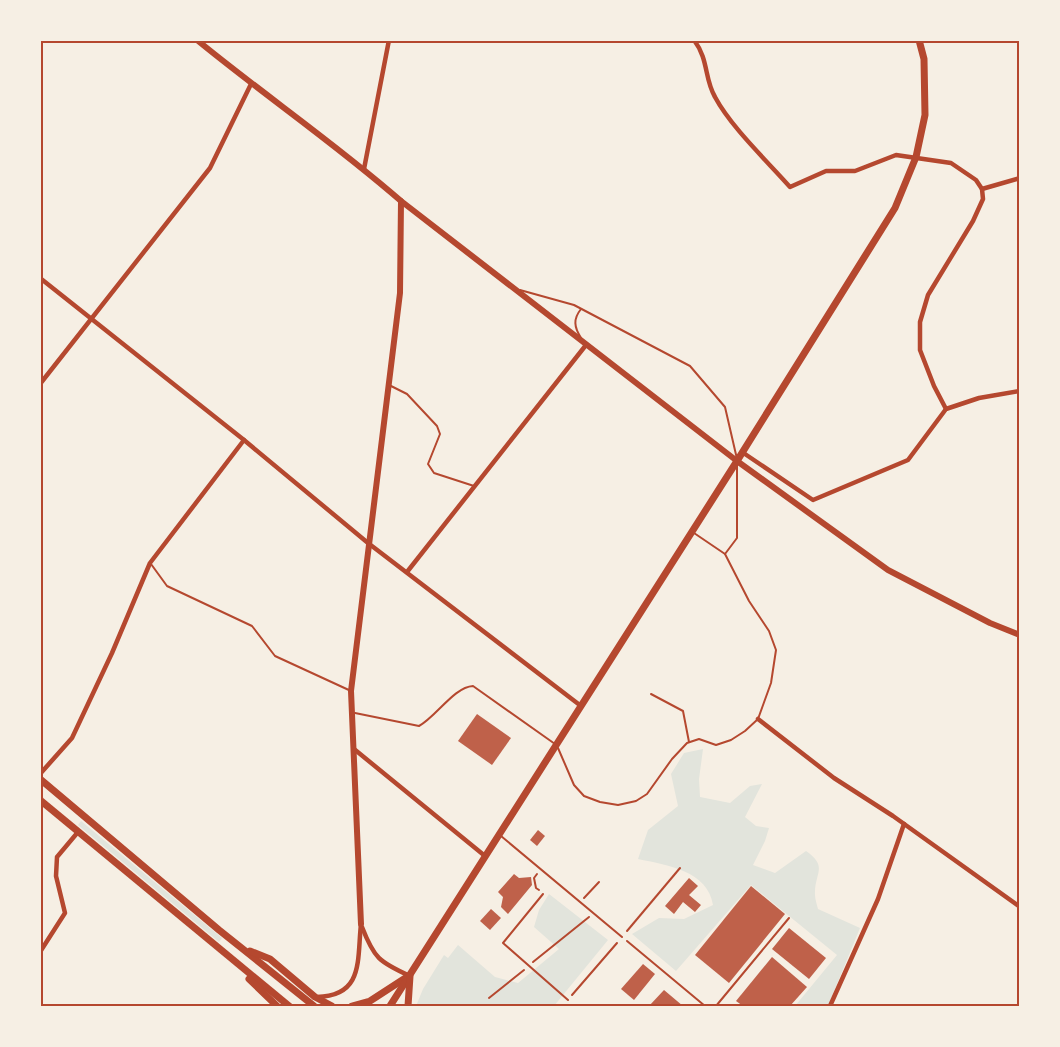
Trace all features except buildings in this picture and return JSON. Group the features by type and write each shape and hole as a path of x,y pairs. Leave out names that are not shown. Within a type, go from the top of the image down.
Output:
{"main road":[{"path":"390,1006 895,208 916,157 925,115 924,59 919,40"},
{"path":"40,779 314,1006"},
{"path":"40,800 289,1006"},
{"path":"242,948 270,959 315,997 332,1006"},
{"path":"224,954 277,1006"},
{"path":"352,1006 370,1001 410,976"},
{"path":"408,1006 410,976"}],"street":[{"path":"197,40 737,461 888,570 990,623 1020,635"},
{"path":"364,169 389,40"},
{"path":"694,40 700,48 708,69 710,85 715,98 790,187 826,171 855,171 896,155 951,163 976,180 982,189 983,199 973,221 928,295 920,322 920,350 946,409"},
{"path":"40,384 210,168 251,84"},
{"path":"982,189 1020,178"},
{"path":"315,997 333,996 342,992 350,986 356,972 361,924 351,691 400,293 401,201"},
{"path":"40,278 244,440 368,543 581,706"},
{"path":"407,573 586,345"},
{"path":"742,452 813,500 908,460 946,409 979,398 1020,391"},
{"path":"40,774 72,738 112,653 150,563 244,440"},
{"path":"759,719 834,778 904,824 1020,907"},
{"path":"354,749 485,856"},
{"path":"830,1006 878,899 904,824"},
{"path":"40,952 65,913 56,876 57,857 78,832"},
{"path":"361,924 371,950 386,965 410,976"}],"lane":[{"path":"513,288 581,309 690,366 725,407 737,461 737,538 725,554"},
{"path":"581,309 576,315 575,328 586,345"},
{"path":"388,384 407,394 437,426 440,434 428,464 434,473 475,487"},
{"path":"352,712 419,726 460,691 473,686 556,745 574,785 584,796 618,805 636,801 647,794 672,759 689,742 699,739 716,745 731,740 759,719 771,683 776,650 769,631 749,601 725,554 692,532"},
{"path":"150,563 167,586 252,626 274,656 351,691"},
{"path":"651,694 683,711 689,742"},
{"path":"499,834 622,937"},
{"path":"543,894 502,943 568,1000"}],"path":[{"path":"541,870 534,878 536,888 543,894"},
{"path":"580,902 599,882"},
{"path":"489,998 593,913"},
{"path":"716,1006 789,918"},
{"path":"622,937 705,1006"}],"shaded area":[{"path":"703,749 699,779 700,797 730,803 750,786 762,784 745,817 756,826 769,828 753,865 775,873 806,851 819,866 815,887 818,909 860,928 828,1006 795,1006 837,955 751,885 676,971 632,934 659,918 684,919 713,905 710,894 695,877 673,867 638,859 648,830 678,806 671,774 684,753"},
{"path":"81,821 222,938 219,942 78,825"},
{"path":"549,894 608,940 554,1006 416,1006 423,989 444,955 448,958 458,945 495,977 518,983 559,949 534,927 539,910"}]}
